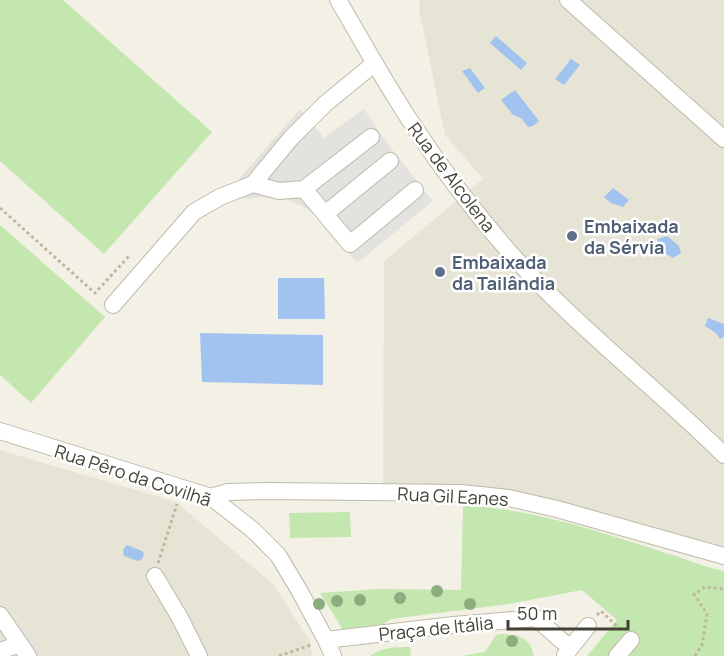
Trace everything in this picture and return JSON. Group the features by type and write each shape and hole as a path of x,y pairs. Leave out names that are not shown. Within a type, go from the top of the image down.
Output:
{"street":[{"name":"Rua de Alcolena","path":"338,0 412,124 486,224 571,315 693,424 724,455"},
{"path":"568,0 724,139"},
{"path":"113,305 194,212 220,197 253,184 291,138 325,104 375,63"},
{"path":"253,184 279,191 304,189 371,136"},
{"path":"325,214 390,161"},
{"path":"304,189 350,244 415,190"},
{"name":"Rua Pêro da Covilhã","path":"0,431 211,497 253,530 278,555 330,648"},
{"name":"Rua Gil Eanes","path":"211,497 228,492 269,491 461,493 509,498 557,509 724,556"},
{"path":"155,576 196,654"},
{"path":"0,615 24,650"},
{"name":"Praça de Itália","path":"330,648 453,625 536,618 567,652 588,626"},
{"path":"617,656 631,640"},
{"path":"0,651 24,650"}],"path":[{"path":"0,208 96,293 130,255"},
{"path":"159,558 183,488"},
{"path":"695,656 702,645 707,614 694,594 705,587 724,589"},
{"path":"279,656 330,648"}],"shaded area":[{"path":"420,0 724,0 724,558 461,493 383,493 384,261 483,179 445,135 419,9"},
{"path":"300,109 324,138 364,109 390,147 433,201 357,263 327,227 309,210 289,200 262,197 245,199 233,186"},
{"path":"0,450 176,502 274,585 311,643 312,656 0,656"},
{"path":"25,627 41,651 40,656 37,656 18,628"}],"green space":[{"path":"0,0 63,0 212,132 104,254 0,161"},
{"path":"0,225 105,317 31,403 0,375"},
{"path":"463,505 541,516 724,571 724,656 587,656 617,620 582,590 509,604 391,619 377,628 345,633 320,593 379,589 461,590"},
{"path":"350,512 351,537 290,538 289,513"},
{"path":"496,635 523,638 530,645 534,656 461,656 485,652"},
{"path":"410,647 411,656 370,656 389,648"}],"water":[{"path":"496,36 527,63 521,70 490,43"},
{"path":"571,59 580,65 564,85 555,79"},
{"path":"470,68 485,88 478,93 462,71"},
{"path":"515,90 539,121 533,126 528,127 521,118 513,115 501,100"},
{"path":"613,188 629,200 623,207 611,203 604,197"},
{"path":"667,236 679,246 681,253 673,258 660,250 657,239"},
{"path":"278,278 324,278 325,319 278,319"},
{"path":"708,318 724,324 724,337 720,339 716,333 705,326"},
{"path":"200,333 323,335 323,385 202,382"},
{"path":"127,545 142,551 144,554 142,559 138,561 124,556 123,550"}],"place":[{"name":"Embaixada da Sérvia","path":"572,236"},
{"name":"Embaixada da Tailândia","path":"440,272"}]}
